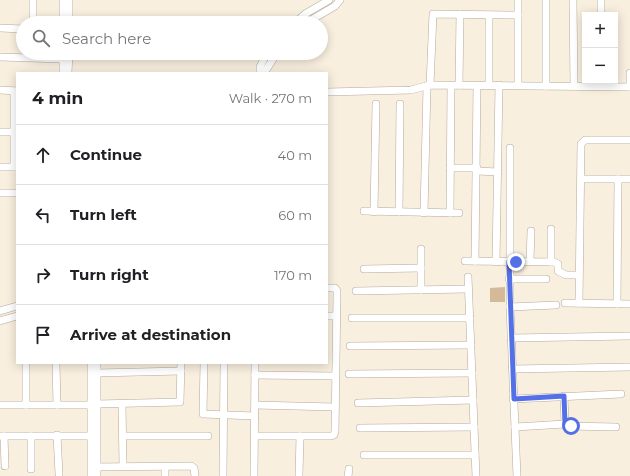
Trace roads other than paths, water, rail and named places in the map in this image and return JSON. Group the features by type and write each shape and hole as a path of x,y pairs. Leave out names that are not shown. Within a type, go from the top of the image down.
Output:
{"street":[{"path":"33,0 33,16"},
{"path":"63,0 66,16"},
{"path":"68,16 69,0"},
{"path":"303,16 329,0"},
{"path":"318,16 335,6 340,0"},
{"path":"518,0 518,85"},
{"path":"546,0 546,86"},
{"path":"573,0 574,86"},
{"path":"601,0 601,12"},
{"path":"424,212 432,14 518,15"},
{"path":"459,85 460,14"},
{"path":"489,15 489,85"},
{"path":"0,28 16,28"},
{"path":"0,58 16,57"},
{"path":"63,72 65,60"},
{"path":"67,60 68,72"},
{"path":"260,72 260,67 264,60"},
{"path":"265,72 272,60"},
{"path":"328,92 411,90 428,86 459,85 574,86 601,84 630,87 630,72"},
{"path":"496,262 499,85"},
{"path":"450,86 450,213"},
{"path":"475,261 477,86"},
{"path":"0,90 16,90 16,118 14,132 15,167 0,167"},
{"path":"374,212 376,104"},
{"path":"399,212 400,104"},
{"path":"0,132 14,132"},
{"path":"579,303 581,144 582,141 630,140"},
{"path":"510,148 509,279 517,476"},
{"path":"450,168 498,172"},
{"path":"581,179 630,179"},
{"path":"617,304 618,179"},
{"path":"0,194 16,193"},
{"path":"364,211 459,213"},
{"path":"551,229 551,262"},
{"path":"530,261 531,231"},
{"path":"420,249 421,290"},
{"path":"465,261 557,262 558,271 563,274 579,275"},
{"path":"364,269 421,268"},
{"path":"468,277 476,476"},
{"path":"509,279 546,279"},
{"path":"255,436 334,435 337,291 336,288 328,288"},
{"path":"356,292 468,289"},
{"path":"565,303 630,304"},
{"path":"510,307 556,305"},
{"path":"0,311 16,306"},
{"path":"0,321 16,316"},
{"path":"328,316 336,316"},
{"path":"352,318 470,318"},
{"path":"511,338 630,336"},
{"path":"350,346 471,345"},
{"path":"328,347 336,347"},
{"path":"26,364 26,405"},
{"path":"56,364 57,405"},
{"path":"91,364 94,404 94,466 91,476"},
{"path":"97,364 90,436 94,466 97,476"},
{"path":"0,405 180,402 180,364"},
{"path":"204,364 203,414 255,416"},
{"path":"223,476 224,364"},
{"path":"254,476 255,364"},
{"path":"512,369 630,367"},
{"path":"97,372 180,371"},
{"path":"349,374 472,373"},
{"path":"255,376 335,376"},
{"path":"514,399 621,394"},
{"path":"564,396 565,424"},
{"path":"358,403 473,400"},
{"path":"122,404 123,466"},
{"path":"255,406 335,407"},
{"path":"515,426 565,424 567,426 616,427"},
{"path":"360,428 474,427"},
{"path":"57,435 59,474"},
{"path":"5,466 2,436 90,436"},
{"path":"31,436 31,469"},
{"path":"123,436 208,436"},
{"path":"299,476 300,436"},
{"path":"364,455 475,454"},
{"path":"94,466 191,466 194,468 195,476"},
{"path":"165,467 166,476"}]}
